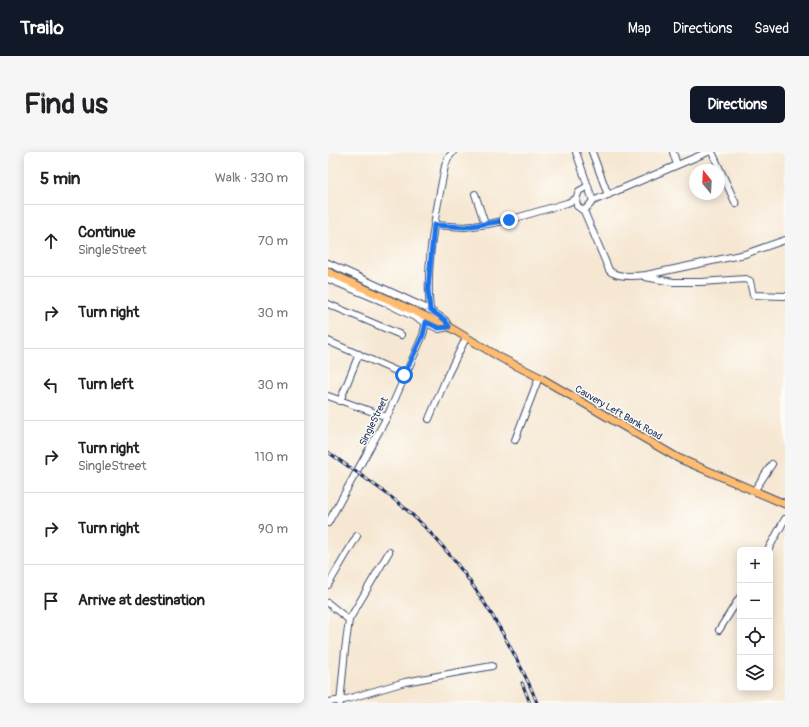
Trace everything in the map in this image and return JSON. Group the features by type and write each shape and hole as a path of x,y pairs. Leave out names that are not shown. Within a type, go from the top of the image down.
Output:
{"main road":[{"name":"Cauvery Left Bank Road","path":"328,272 449,327 466,338 539,377 678,458 756,488 785,504"}],"street":[{"path":"430,310 428,289 434,225 445,166 448,158 453,152"},
{"path":"576,152 593,200"},
{"path":"592,152 608,195"},
{"path":"673,152 677,165"},
{"path":"584,211 593,200 708,152"},
{"path":"712,152 736,204"},
{"path":"588,186 579,190 576,199 577,206 584,211 610,272 673,282 746,279 750,282 753,296 785,296"},
{"path":"475,194 485,224"},
{"path":"434,225 465,227 509,220 576,199"},
{"path":"639,276 746,254 785,240"},
{"path":"328,263 430,310 445,320 449,327 439,328 384,302 328,279"},
{"path":"328,304 401,335"},
{"name":"SingleStreet","path":"328,524 387,418 404,375 423,335 426,322"},
{"path":"429,419 448,374 466,338"},
{"path":"328,341 404,375"},
{"path":"340,401 359,354"},
{"path":"515,440 539,377"},
{"path":"328,396 387,418"},
{"path":"756,488 772,464"},
{"path":"770,547 785,519"},
{"path":"328,586 357,536"},
{"path":"340,701 349,620 389,552"},
{"path":"328,603 349,620"},
{"path":"719,630 737,603"},
{"path":"328,702 340,701 405,682 492,666"}],"railway":[{"path":"328,452 398,502 439,542 454,560 493,616 521,667 537,703"},
{"path":"522,683 530,703"}],"route":[{"path":"404,375 423,335 426,322 439,328 449,327 445,320 430,310 428,289 434,225 465,227 509,220"}]}
